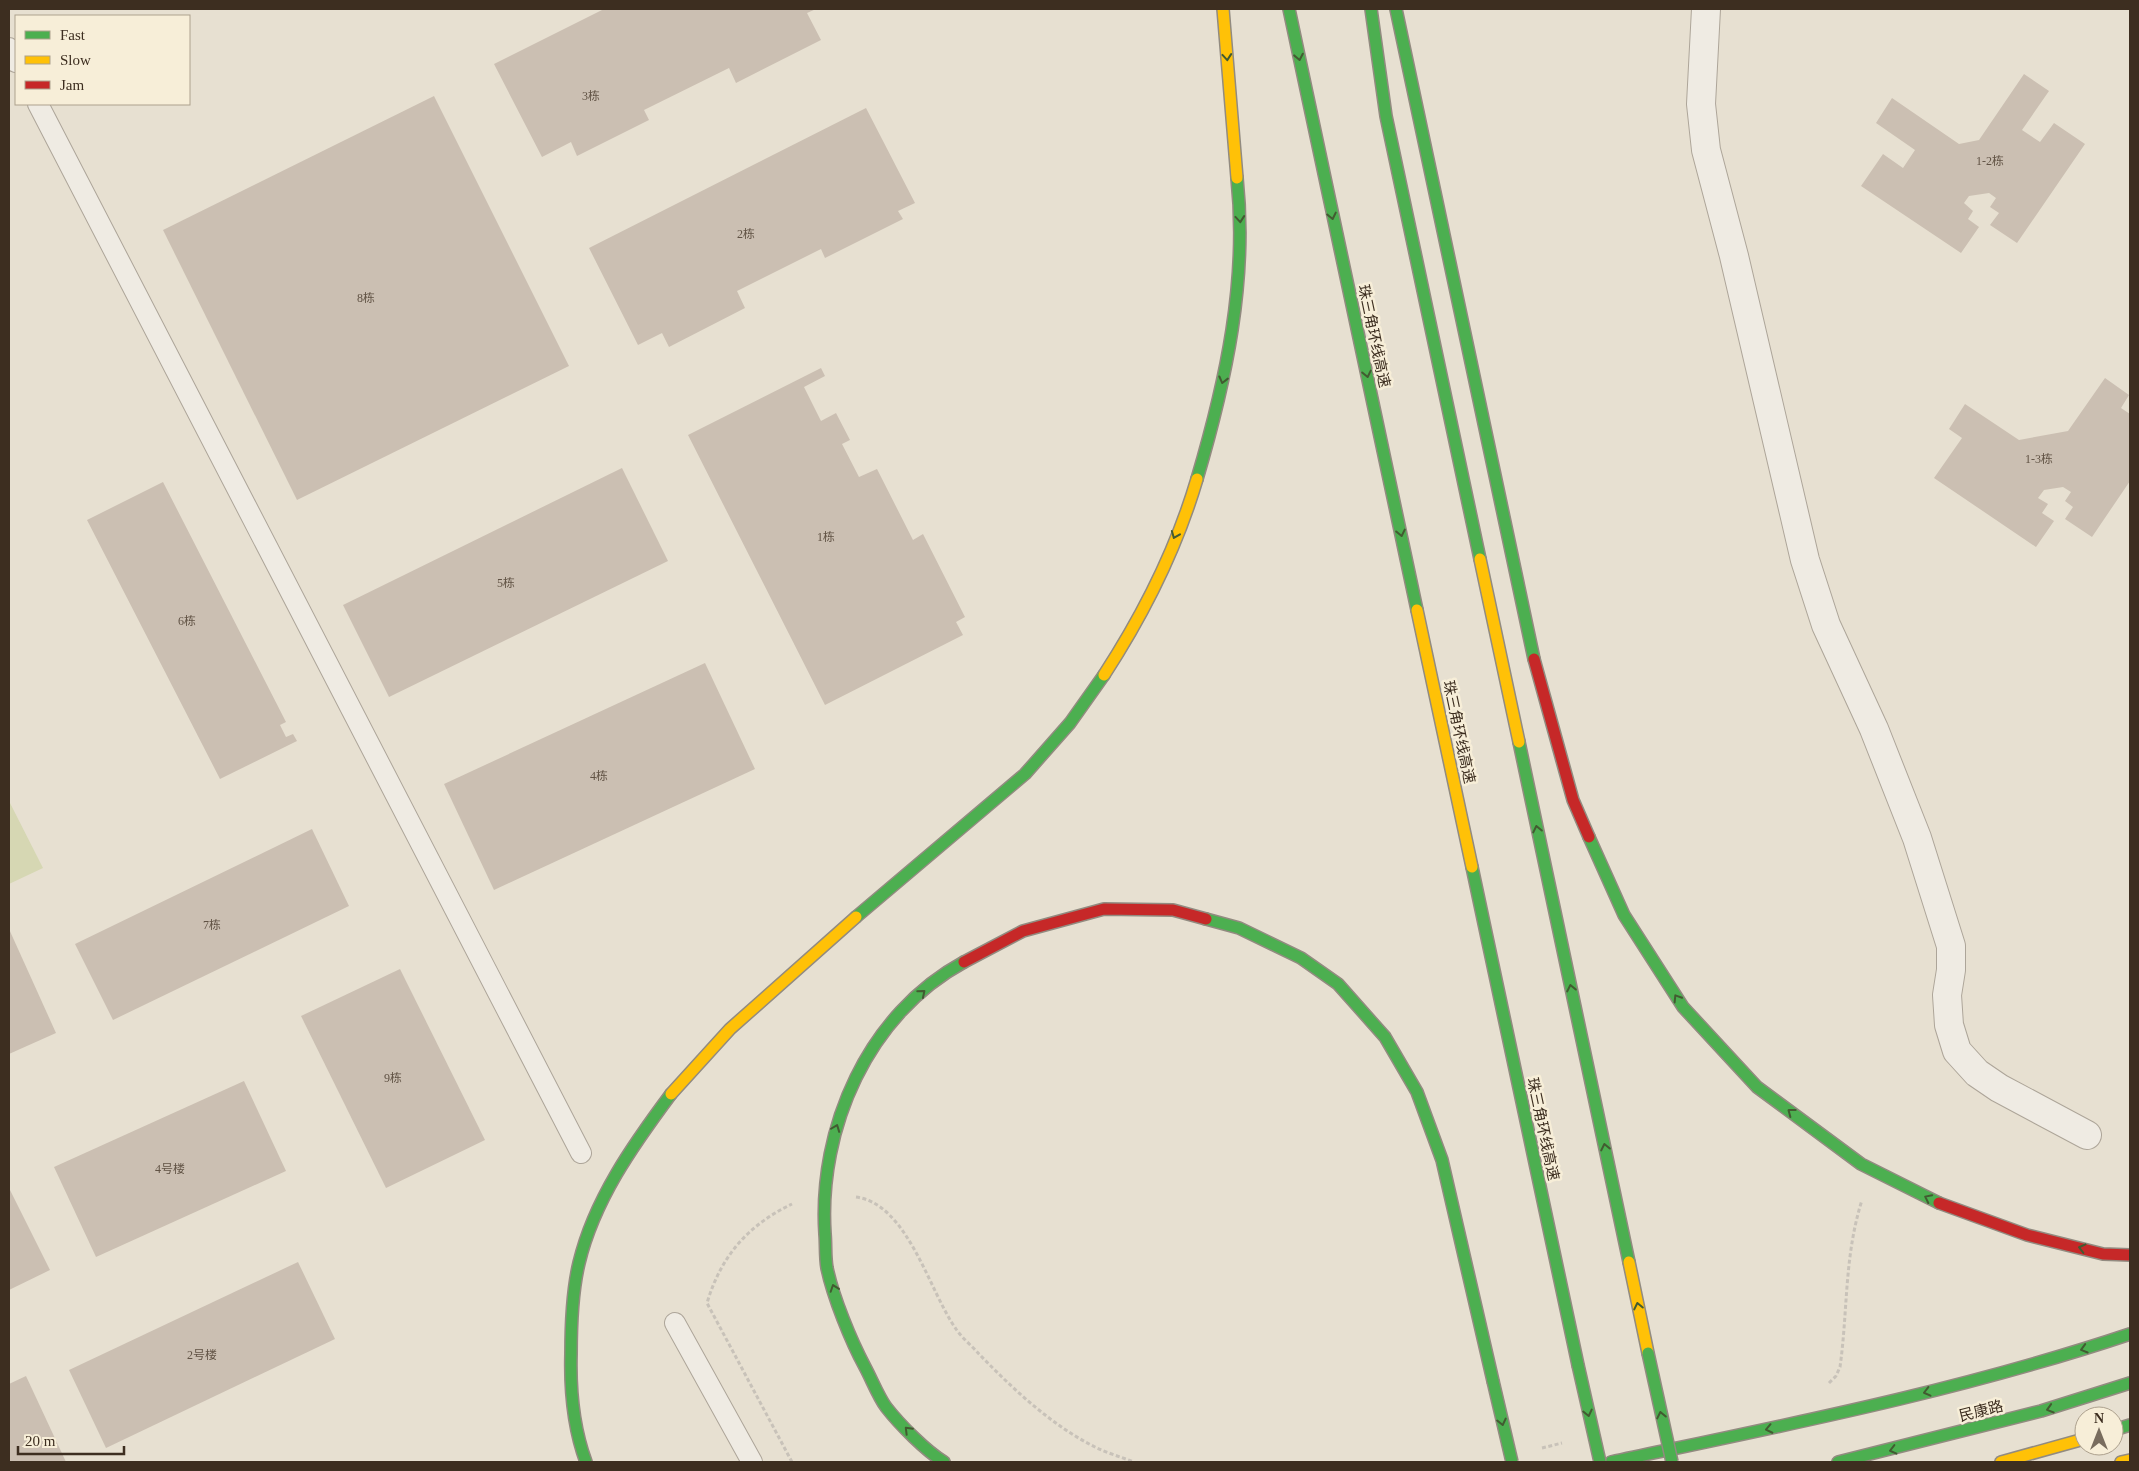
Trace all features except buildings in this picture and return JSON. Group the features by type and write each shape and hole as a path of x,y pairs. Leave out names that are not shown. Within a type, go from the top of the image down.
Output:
{"main road":[{"path":"586,1462 573,1408 571,1357 573,1309 579,1263 593,1221 614,1179 638,1140 688,1072 747,1011 1025,774 1083,707 1111,666 1138,618 1164,561 1189,502 1210,435 1227,367 1237,302 1242,236 1223,9"},
{"name":"珠三角环线高速","path":"1289,9 1600,1462"},
{"path":"1371,9 1386,116 1672,1462"},
{"path":"1396,9 1537,674 1573,800 1624,914 1683,1007 1757,1087 1861,1164 1948,1208 2027,1235 2103,1254 2130,1255"},
{"path":"944,1462 934,1456 886,1407 853,1344 827,1268 823,1203 832,1135 858,1071 898,1012 941,977 1023,931 1104,909 1173,910 1239,928 1302,958 1338,984 1385,1037 1417,1092 1442,1160 1512,1462"},
{"path":"1612,1462 1848,1412 1974,1381 2097,1346 2130,1334"},
{"name":"民康路","path":"1838,1462 2041,1412 2130,1384"},
{"path":"2001,1462 2074,1442"},
{"path":"2121,1462 2130,1460"}],"street":[{"path":"1706,9 1701,104 1706,150 1734,256 1805,560 1826,625 1874,729 1917,838 1951,946 1951,970 1947,995 1948,1025 1957,1051 1977,1073 1999,1088 2087,1134"}],"lane":[{"path":"9,48 15,60"},
{"path":"39,105 581,1153"},
{"path":"675,1324 752,1462"}],"path":[{"path":"1823,1385 1836,1376 1840,1368 1848,1268 1855,1223 1864,1194"},
{"path":"849,1196 866,1198 878,1204 892,1216 903,1231 956,1329 1026,1400 1095,1447 1134,1462"},
{"path":"792,1462 707,1303 715,1278 732,1250 771,1214 795,1203"},
{"path":"1541,1448 1569,1442"}],"green space":[{"path":"9,801 43,868 9,884"}],"traffic: fast":[{"path":"1289,9 1417,610"},
{"path":"1371,9 1386,116 1480,559"},
{"path":"1396,9 1534,659"},
{"path":"1197,479 1217,405 1232,330 1239,254 1240,216 1237,178"},
{"path":"856,917 1025,774 1070,723 1104,675"},
{"path":"1519,742 1629,1262"},
{"path":"1589,837 1624,915 1683,1007 1757,1087 1861,1164 1939,1203"},
{"path":"1472,867 1578,1365"},
{"path":"1206,919 1239,928 1301,958 1338,984 1385,1037 1417,1092 1442,1160 1493,1381"},
{"path":"944,1462 929,1451 898,1422 886,1407 854,1345 838,1305 827,1268 825,1194 830,1154 841,1115 856,1078 876,1043 901,1012 930,984 964,962"},
{"path":"586,1462 575,1422 571,1382 572,1308 579,1263 594,1217 616,1174 671,1094"},
{"path":"1611,1462 1872,1406 1937,1390 2002,1373 2130,1334"},
{"path":"1648,1353 1672,1462"},
{"path":"1578,1365 1600,1462"},
{"path":"1493,1381 1512,1462"},
{"path":"1838,1462 2041,1411 2130,1383"},
{"path":"2124,1427 2130,1425"}],"traffic: slow":[{"path":"1223,9 1237,178"},
{"path":"1104,675 1132,629 1158,580 1180,530 1197,479"},
{"path":"1480,559 1519,742"},
{"path":"1417,610 1472,867"},
{"path":"671,1094 730,1029 856,917"},
{"path":"1629,1262 1648,1353"},
{"path":"2001,1462 2074,1442"},
{"path":"2121,1462 2130,1460"}],"traffic: jam":[{"path":"1534,659 1573,800 1589,837"},
{"path":"964,962 1023,931 1104,909 1173,910 1206,919"},
{"path":"1939,1203 2027,1235 2103,1254 2130,1255"}]}
